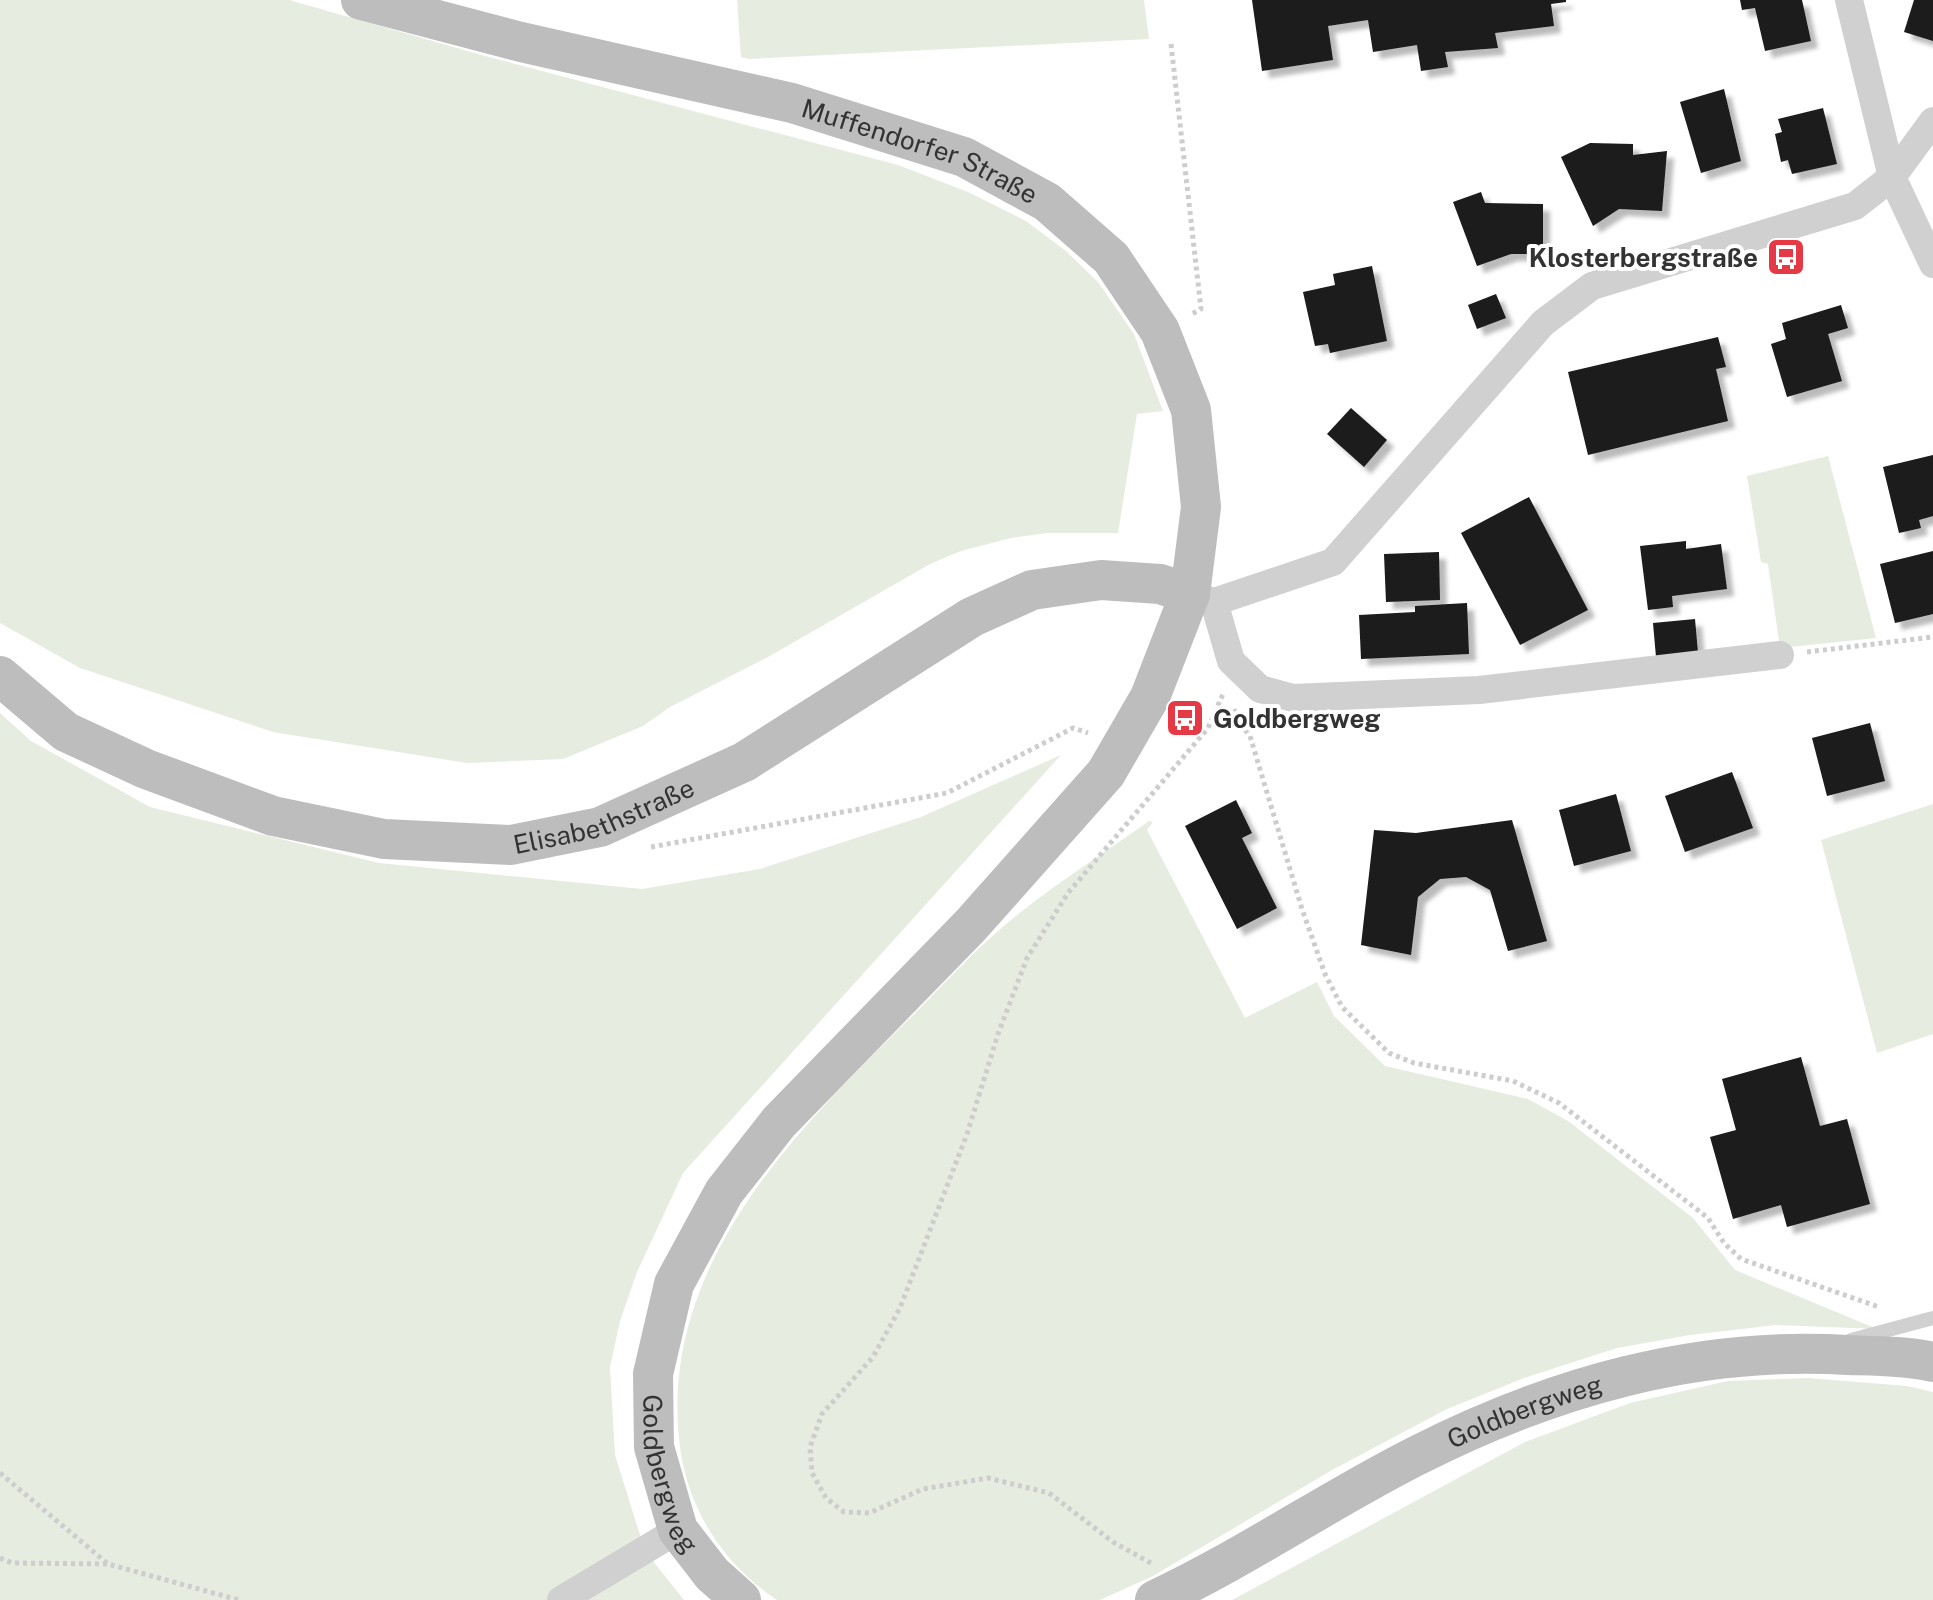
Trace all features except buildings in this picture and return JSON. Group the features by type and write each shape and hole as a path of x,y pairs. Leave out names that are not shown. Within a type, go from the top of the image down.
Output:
{"street":[{"name":"Muffendorfer Straße","path":"361,0 521,42 792,103 964,157 1047,202 1111,258 1160,331 1191,410 1201,507 1202,598"},
{"path":"1849,0 1892,177 1933,264"},
{"path":"1780,655 1479,690 1293,698 1260,689 1231,661 1202,598 1333,562 1543,323 1592,286 1855,206 1892,177 1933,121"},
{"name":"Elisabethstraße","path":"0,676 66,732 146,769 273,816 384,839 511,845 600,827 744,762 972,617 1032,590 1101,580 1160,584 1202,598"},
{"name":"Goldbergweg","path":"741,1600 712,1574 678,1530 654,1447 653,1374 674,1284 724,1192 779,1122 971,925 1106,773 1202,598"},
{"name":"Goldbergweg","path":"1155,1600 1195,1581 1415,1457 1503,1416 1627,1373 1726,1357 1804,1352 1933,1362"},
{"path":"561,1600 678,1530"}],"lane":[{"path":"1804,1352 1933,1318"}],"path":[{"path":"1160,331 1201,309 1171,44"},
{"path":"1780,655 1933,637"},
{"path":"1231,661 1230,694 1238,721 1250,736 1302,909 1325,974 1342,1007 1389,1053 1414,1063 1513,1081 1559,1103 1708,1218 1724,1243 1741,1259 1840,1293"},
{"path":"600,827 605,845 665,847 947,793 1073,728 1099,737"},
{"path":"1185,758 1068,893 1027,958 998,1034 967,1134 900,1308 873,1357 822,1414 810,1447 812,1473 826,1498 844,1512 869,1513 923,1489 988,1478 1049,1493 1113,1542 1195,1581"},
{"path":"0,1473 108,1564"},
{"path":"0,1558 12,1563 108,1564 239,1600"}],"shaded area":[{"path":"0,0 289,0 485,56 898,165 968,192 1026,221 1066,251 1098,282 1134,334 1163,411 1137,414 1118,533 1047,533 1011,538 961,551 930,564 768,657 670,707 643,726 563,759 467,763 273,732 80,668 0,623"},
{"path":"737,0 1144,0 1149,39 749,59 741,57"},
{"path":"1828,456 1876,638 1780,648 1768,564 1761,562 1747,476"},
{"path":"0,713 31,741 150,807 379,863 642,889 760,869 921,817 1061,755 683,1173 637,1272 620,1321 610,1367 615,1455 645,1551 684,1600 0,1600"},
{"path":"1933,804 1933,1034 1877,1053 1821,840"},
{"path":"1149,821 1153,822 1147,830 1245,1018 1317,982 1334,1016 1385,1066 1528,1099 1568,1121 1693,1218 1735,1270 1877,1329 1776,1325 1690,1335 1617,1348 1524,1378 1447,1409 1332,1470 1153,1576 1100,1600 777,1600 725,1553 700,1514 684,1470 680,1447 678,1383 690,1322 711,1264 742,1210 779,1159 863,1064 997,932"},
{"path":"1808,1378 1907,1386 1933,1392 1933,1600 1232,1600 1525,1442 1630,1403 1728,1381"}],"place":[{"name":"Klosterbergstraße","path":"1786,257"},
{"name":"Goldbergweg","path":"1185,718"}]}
